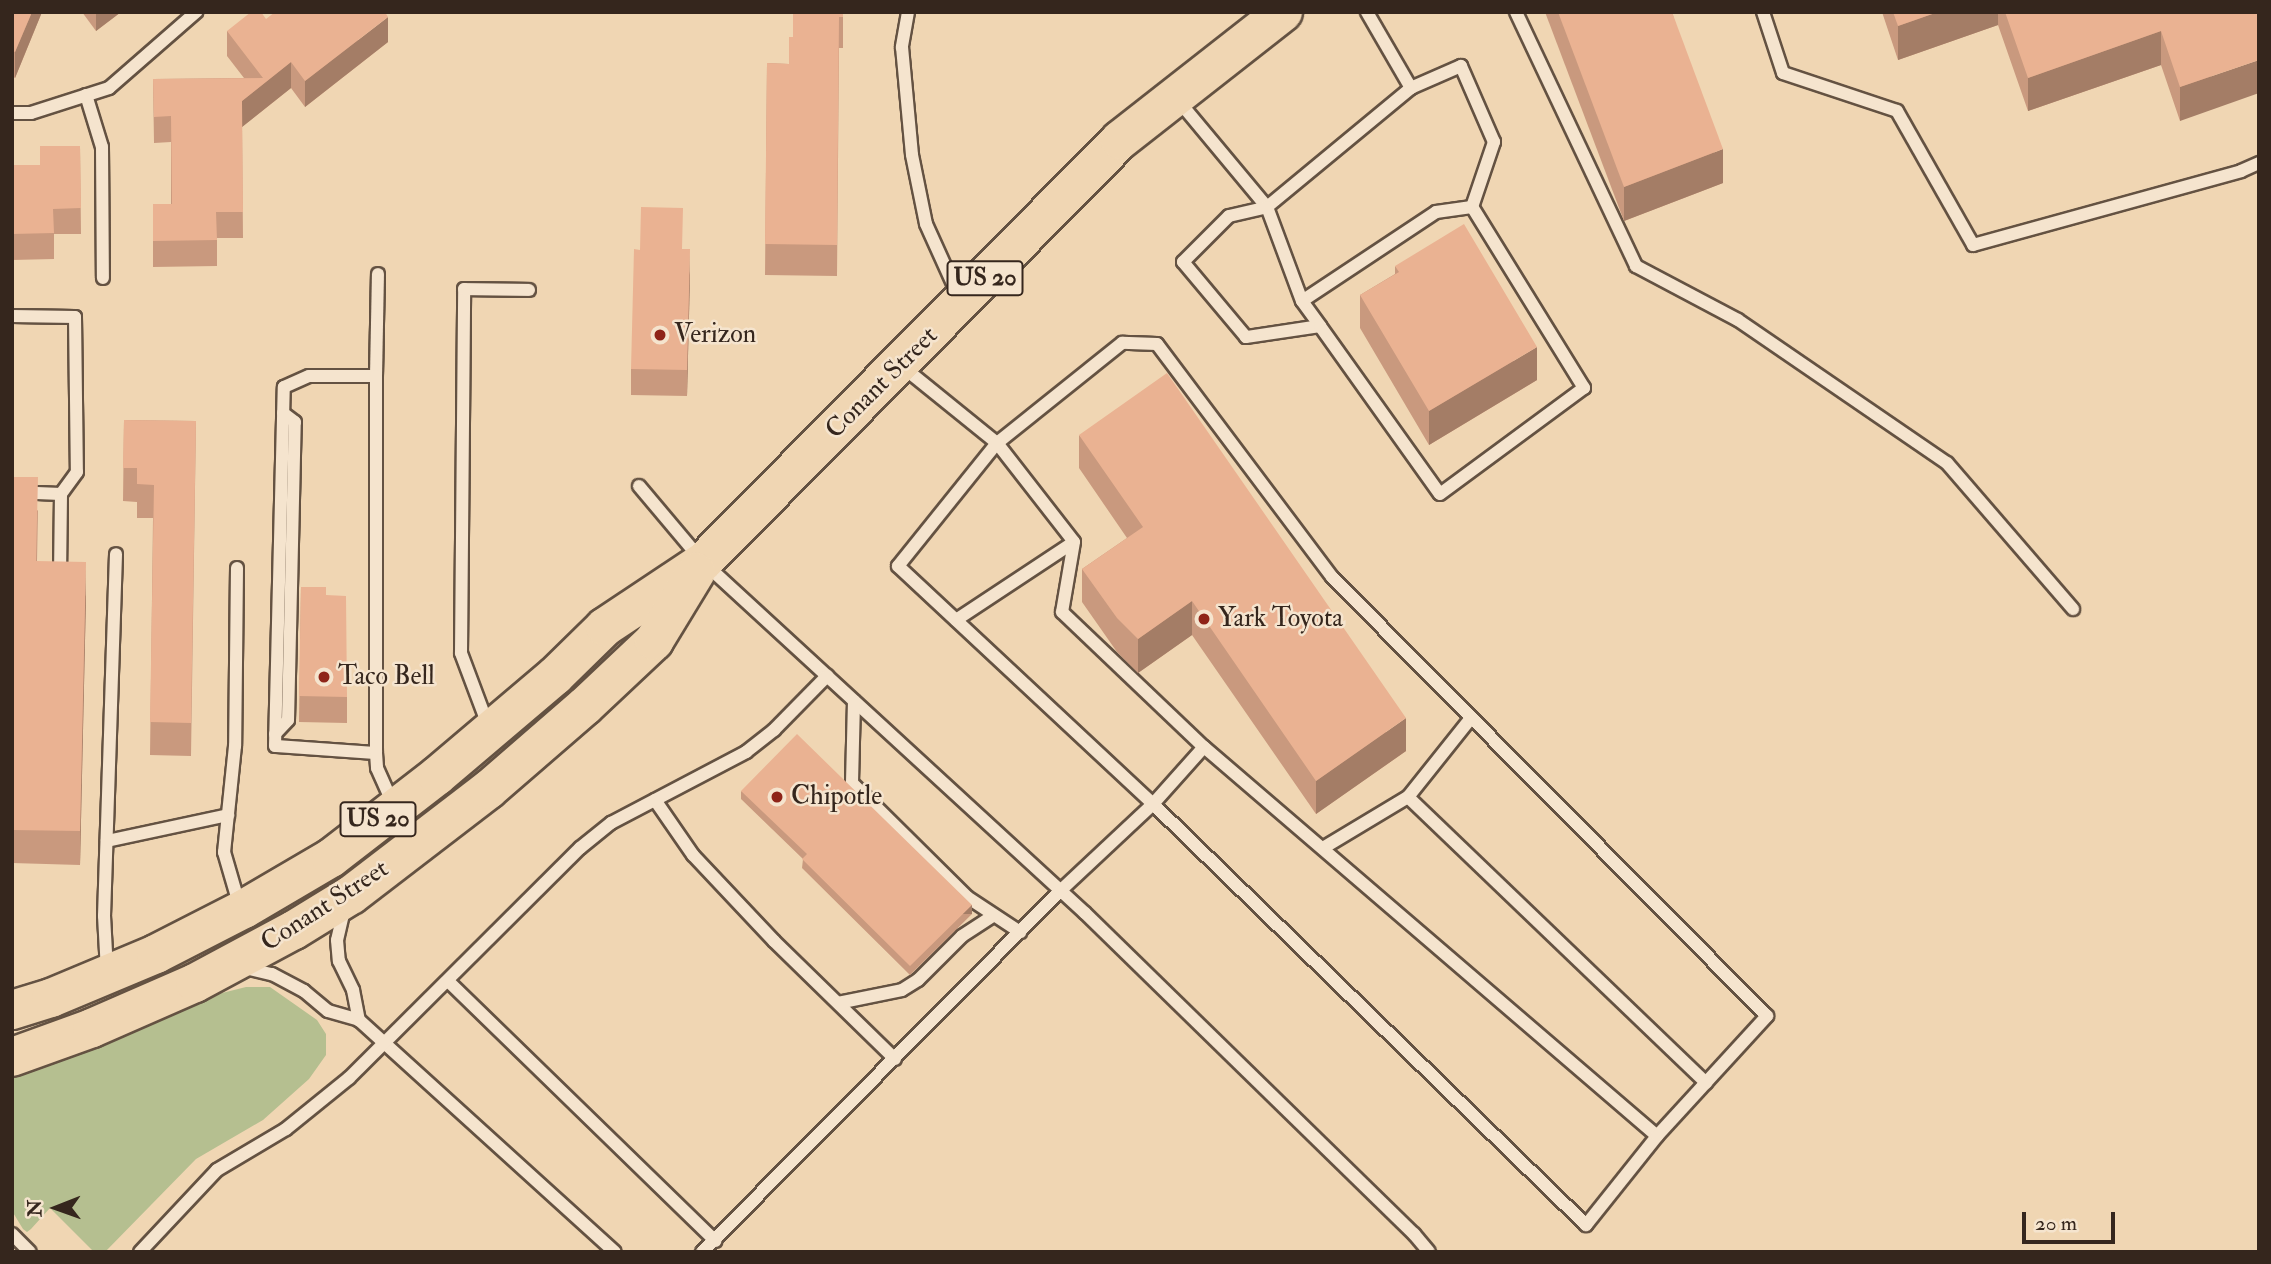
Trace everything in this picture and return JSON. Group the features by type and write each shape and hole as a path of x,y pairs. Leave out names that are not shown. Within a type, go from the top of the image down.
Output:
{"main road":[{"name":"Conant Street","path":"12,1010 51,998 107,975 241,911 331,858 490,732 605,627 703,562 1120,140 1283,12"},
{"name":"Conant Street","path":"12,1057 145,1006 226,967 351,895 382,873 538,750 654,641 703,562"}],"lane":[{"path":"12,113 31,113 109,88 196,12"},
{"path":"908,12 902,47 912,155 926,224 961,302"},
{"path":"1367,12 1411,88"},
{"path":"1516,12 1636,266 1738,320 1947,463 2073,609"},
{"path":"1763,12 1783,74 1897,111 1973,245 2241,171 2259,163"},
{"path":"1320,326 1246,337 1184,262 1229,216 1268,207 1411,88 1461,66 1494,142 1472,206"},
{"path":"86,95 102,147 103,278"},
{"path":"1174,96 1268,207 1302,301 1440,494 1584,388 1472,206"},
{"path":"1302,301 1436,212 1472,206"},
{"path":"378,274 376,753 377,768 394,806"},
{"path":"490,732 461,653 464,289 528,289"},
{"path":"12,316 75,317 77,472 61,494 60,571"},
{"path":"1122,343 1157,344 1332,577 1766,1016 1657,1136 1586,1225 1153,804 898,566 997,443 1122,343"},
{"path":"900,365 997,443 1074,542 1062,612 1204,747 1657,1136"},
{"path":"376,376 309,376 284,387 275,734 275,746 376,753"},
{"path":"639,486 703,562 1060,891 1415,1234 1429,1252"},
{"path":"12,492 61,494"},
{"path":"956,620 1074,542"},
{"path":"107,975 104,916 116,554"},
{"path":"237,568 235,746 224,852 241,911"},
{"path":"139,1252 217,1170 286,1129 384,1045 580,848 611,823 746,752 774,730 827,676"},
{"path":"854,701 852,783 967,897 1020,932"},
{"path":"1323,849 1408,797 1472,718"},
{"path":"702,1252 1060,891 1153,804 1204,747"},
{"path":"1408,797 1706,1083"},
{"path":"655,800 692,855 895,1059"},
{"path":"107,841 228,815"},
{"path":"351,895 340,919 337,940 339,961 353,990 359,1020"},
{"path":"838,1003 902,990 918,980 962,936 994,915"},
{"path":"226,967 272,974 304,991 328,1011 359,1020 615,1252"},
{"path":"449,981 715,1241"},
{"path":"12,1234 30,1252"}],"green space":[{"path":"246,987 270,987 317,1020 326,1034 326,1055 309,1079 263,1120 196,1159 105,1252 94,1252 50,1208 31,1229 27,1232 23,1229 12,1211 12,1077 76,1054 206,997"}],"building":[{"path":"12,12 32,12 15,52 12,51"},
{"path":"251,12 261,12 266,19 275,12 385,12 388,17 305,81 291,62 242,101 243,212 216,212 217,240 153,241 153,204 172,204 171,116 154,117 153,79 263,78 227,31"},
{"path":"793,12 843,12 843,17 839,17 837,245 765,244 767,63 789,64"},
{"path":"1558,12 1672,12 1723,149 1624,187"},
{"path":"1893,12 1938,12 1898,26"},
{"path":"2005,12 2256,12 2259,20 2259,60 2180,87 2161,31 2028,78"},
{"path":"40,146 80,146 81,208 53,209 54,233 12,234 12,165 40,165"},
{"name":"Verizon","path":"641,207 683,208 682,249 690,249 687,370 631,369 634,249 640,250"},
{"path":"1464,224 1537,347 1429,411 1360,295 1399,272 1395,266"},
{"name":"Yark Toyota","path":"1167,373 1406,718 1316,781 1192,601 1138,639 1117,618 1082,569 1143,527 1079,435"},
{"path":"124,420 196,421 191,723 150,722 154,485 137,484 137,468 123,468"},
{"path":"12,477 38,477 36,561 86,562 80,831 12,830"},
{"name":"Taco Bell","path":"301,587 326,587 326,595 346,596 347,697 299,696"},
{"path":"797,734 972,905 910,966 802,859 807,854 741,791"}],"place":[{"name":"Verizon","path":"660,335"},
{"name":"Yark Toyota","path":"1204,619"},
{"name":"Taco Bell","path":"324,677"},
{"name":"Chipotle","path":"777,797"}]}
